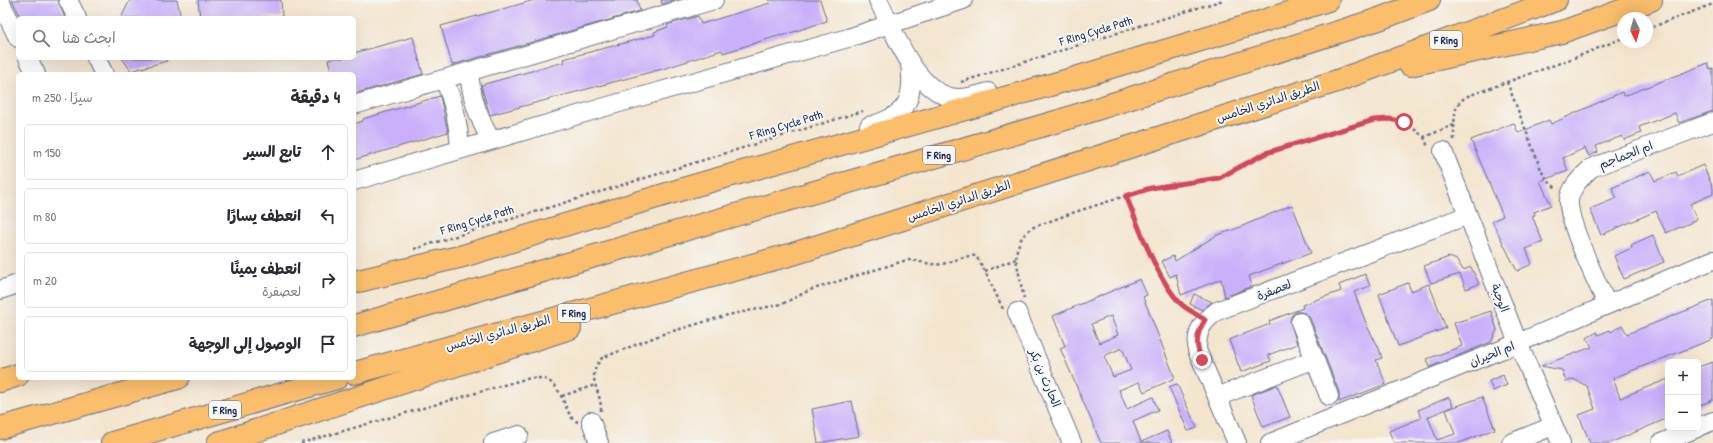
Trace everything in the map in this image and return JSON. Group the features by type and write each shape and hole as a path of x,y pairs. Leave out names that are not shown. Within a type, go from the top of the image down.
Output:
{"highway":[{"path":"356,282 463,256 693,186 1075,78 1328,0"},
{"name":"F Ring","path":"356,325 1062,120 1378,19 1429,0"},
{"name":"الطريق الدائري الخامس","path":"356,372 793,254 1337,81 1556,0"},
{"path":"1337,81 1562,32 1651,0"},
{"path":"218,443 793,254"},
{"path":"356,312 446,298"},
{"path":"0,381 16,377"},
{"path":"0,428 171,380"},
{"name":"F Ring","path":"112,443 330,380"}],"street":[{"path":"69,0 76,16"},
{"path":"356,104 714,0"},
{"path":"878,0 910,63 922,80 933,90 949,97 966,98 1040,79 1075,78"},
{"path":"356,180 840,40 963,0"},
{"path":"0,1 16,34"},
{"path":"29,60 35,72"},
{"path":"97,60 103,72"},
{"path":"746,172 762,160 781,151 883,122 892,118 905,106 911,92 912,81 910,63"},
{"path":"469,72 470,86 475,107 491,140"},
{"path":"444,79 454,106 460,149"},
{"name":"ام الجماجم","path":"1607,304 1571,220 1569,200 1576,183 1591,168 1713,122"},
{"name":"الوجبة","path":"1443,151 1518,343 1561,443"},
{"name":"لعصفرة","path":"1205,320 1217,311 1468,215"},
{"name":"ام الحيران","path":"1270,443 1518,343 1713,260"},
{"path":"0,290 16,285"},
{"name":"الحارث بن بكر","path":"1018,312 1070,442"},
{"path":"1205,320 1197,337 1197,350 1237,443"},
{"path":"1300,322 1329,396"},
{"path":"1217,397 1315,359"},
{"path":"591,421 599,443"},
{"path":"1701,426 1713,421"},
{"path":"1511,443 1553,426"},
{"path":"1661,443 1690,431"},
{"path":"493,443 519,435"}],"path":[{"name":"F Ring Cycle Path","path":"933,90 1223,0"},
{"path":"1653,27 1713,4"},
{"path":"301,443 525,379 539,378 551,382 562,396 570,416 575,421 582,423 591,421 599,417 602,410 593,373 595,366 602,358 663,334 721,317 782,304 810,290 897,263 916,260 934,265 973,255 976,256 985,271 1002,309 1010,313 1018,312 1024,306 1024,298 1016,259 1017,249 1022,237 1031,228 1151,188 1219,178 1266,153 1374,120 1389,119 1404,122 1424,136 1454,125 1456,107 1460,100 1468,96 1574,58 1617,40"},
{"path":"1507,82 1542,172 1548,181 1569,200"},
{"name":"F Ring Cycle Path","path":"412,250 863,111"},
{"path":"1126,196 1158,270 1169,290 1180,304 1205,320"},
{"path":"985,271 1016,259"},
{"path":"562,396 595,385"}],"building":[{"path":"12,0 58,0 64,16 20,16"},
{"path":"130,0 177,0 181,16 122,16"},
{"path":"198,0 281,0 282,16 200,16"},
{"path":"535,0 637,0 640,11 452,65 441,26"},
{"path":"661,0 676,0 662,4"},
{"path":"769,0 820,0 827,21 723,53 722,50 666,68 490,115 481,85 564,62 563,59 655,35 654,32 668,27 667,25 698,16 701,24 770,3"},
{"path":"413,37 423,74 356,93 356,72 331,72 328,60 356,60 356,52"},
{"path":"123,60 167,61 131,71"},
{"path":"1708,63 1710,69 1713,68 1713,111 1679,123 1675,113 1639,127 1641,133 1624,140 1622,136 1596,146 1598,152 1589,156 1585,148 1563,158 1568,171 1540,181 1551,205 1534,212 1535,215 1532,216 1543,242 1526,249 1532,264 1517,271 1492,221 1503,216 1471,140 1514,123 1518,133 1549,120 1551,124 1622,92 1624,96"},
{"path":"440,96 448,132 356,159 356,123 363,121 363,119"},
{"path":"1703,165 1713,188 1713,194 1690,204 1697,220 1666,233 1656,211 1601,235 1590,209 1617,198 1612,188 1650,171 1655,181 1676,172 1678,176"},
{"path":"1292,205 1311,253 1249,276 1252,286 1225,297 1221,279 1181,295 1176,274 1170,277 1162,261 1173,256 1175,261 1217,235 1233,230"},
{"path":"1653,235 1664,262 1624,279 1614,256 1632,248 1631,245"},
{"path":"1449,257 1457,260 1463,270 1471,267 1479,284 1466,289 1460,274 1431,283 1424,266"},
{"path":"1365,274 1370,286 1354,292 1368,328 1379,348 1382,358 1376,360 1386,384 1339,402 1339,392 1310,318 1301,312 1296,312 1292,315 1290,321 1297,344 1268,355 1271,361 1241,372 1229,340 1270,324 1269,321 1303,308 1302,305 1341,291 1339,285"},
{"path":"1140,279 1147,295 1143,297 1175,378 1144,392 1139,382 1119,390 1127,409 1153,397 1158,410 1133,421 1141,442 1167,431 1172,443 1101,443 1060,348 1065,346 1053,316","holes":["1111,316 1118,335 1099,343 1091,324","1122,348 1131,370 1113,377 1104,356"]},
{"path":"1408,283 1411,291 1429,284 1446,328 1398,346 1379,294"},
{"path":"1194,294 1212,302 1202,310 1190,304"},
{"path":"1713,300 1713,339 1613,378 1620,398 1665,380 1665,419 1610,443 1590,443 1579,415 1595,409 1587,386 1573,379 1566,382 1562,370 1541,366 1592,347 1587,338 1597,332 1598,335 1610,330 1611,332 1622,325 1627,334"},
{"path":"1491,311 1497,330 1491,342 1430,367 1427,359 1462,346 1454,323"},
{"path":"1713,362 1713,400 1701,405 1701,395 1701,366"},
{"path":"1503,375 1507,385 1493,391 1489,381"},
{"path":"1177,384 1197,428 1188,431 1169,387"},
{"path":"1277,385 1290,417 1263,427 1251,395"},
{"path":"1449,397 1453,406 1428,417 1437,440 1455,434 1446,410 1482,397 1495,429 1459,443 1394,443 1389,431 1421,418 1418,410"},
{"path":"852,401 859,436 818,443 812,409"}],"route":[{"path":"1202,360 1197,350 1197,337 1205,320 1180,304 1169,290 1158,270 1126,196 1151,188 1219,178 1266,153 1374,120 1389,119 1404,122"}]}
